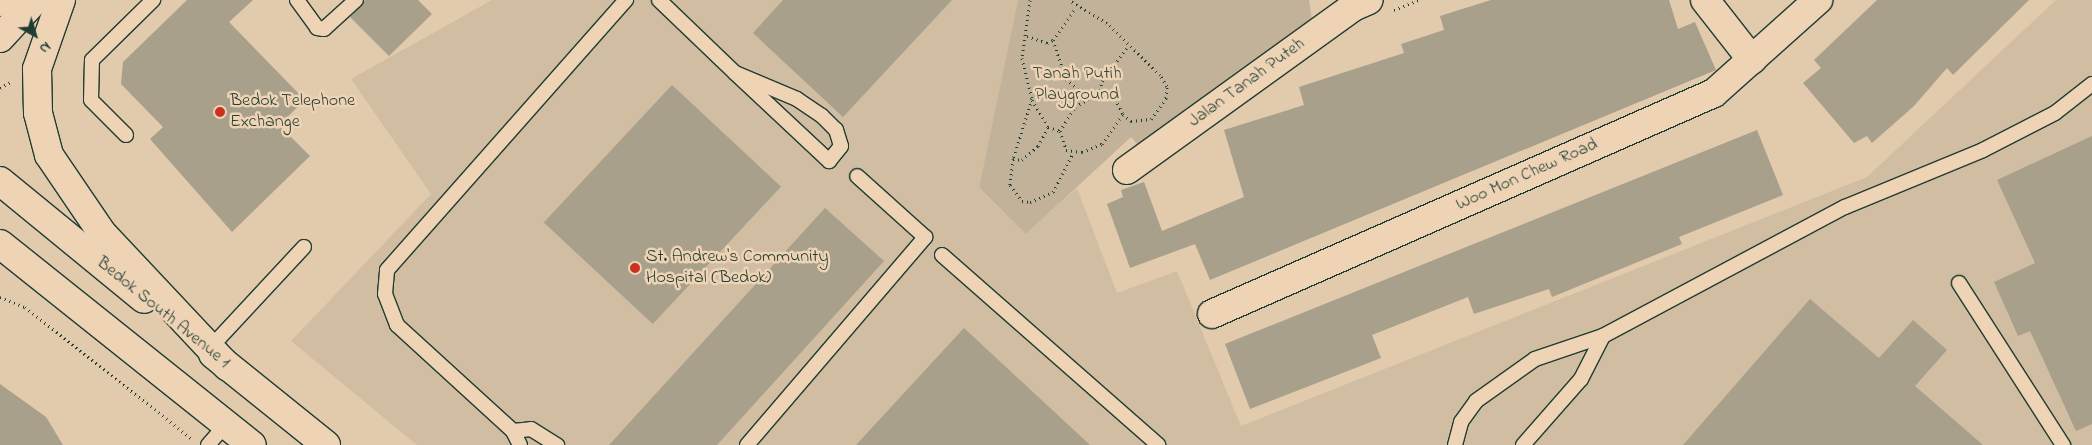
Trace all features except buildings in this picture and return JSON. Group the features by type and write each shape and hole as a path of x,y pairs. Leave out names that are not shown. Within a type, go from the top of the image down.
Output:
{"main road":[{"path":"0,38 35,0"},
{"path":"61,0 37,69 38,113 49,154 102,233 219,357"},
{"name":"Jalan Tanah Puteh","path":"1127,170 1353,7 1369,0"},
{"path":"1705,0 1752,60"},
{"name":"Woo Mon Chew Road","path":"1212,314 1714,93 1818,0"},
{"name":"Bedok South Avenue 1","path":"0,182 326,445"},
{"path":"0,244 252,445"},
{"path":"0,270 55,289"}],"lane":[{"path":"126,135 91,100 92,60 153,0"},
{"path":"297,0 317,28 324,29 356,0"},
{"path":"520,445 513,431 398,325 384,294 386,270 626,0"},
{"path":"660,0 735,72 828,161 841,146 836,130 822,116 797,99 735,72"},
{"path":"1455,445 1461,422 1476,401 1497,383 1534,359 1603,336 1845,207 1983,150 2055,113 2092,84"},
{"path":"747,445 925,237 857,176"},
{"path":"219,357 304,248"},
{"path":"942,255 1158,445"},
{"path":"1959,282 2063,445"},
{"path":"1523,445 1581,379 1603,336"},
{"path":"208,445 226,424"},
{"path":"513,431 530,429 557,445"}],"path":[{"path":"1030,0 1025,18 1027,36 1022,58 1032,99 1048,127 1060,131"},
{"path":"1069,0 1075,8"},
{"path":"1027,36 1047,44 1053,40 1075,8 1085,7 1128,46 1167,86 1166,98 1151,119 1131,121 1123,114 1116,99 1084,94 1066,79 1053,40"},
{"path":"1073,153 1062,144 1060,131 1075,108 1097,95 1102,81 1128,46"},
{"path":"1032,99 1013,159 1010,185 1022,200 1030,202 1052,192 1073,153 1102,144 1123,114"},
{"path":"1013,159 1022,160 1048,127"},
{"path":"0,297 25,307 199,445"}],"shaded area":[{"path":"492,0 1018,0 979,189 1026,234 1077,188 1117,293 1177,271 1241,426 1867,177 2056,0 2092,0 2092,445 417,445 291,341 431,194 351,79"}],"green space":[{"name":"Tanah Putih Playground","path":"1018,0 1309,0 1312,21 1139,146 1131,137 1026,234 979,188"}],"place":[{"name":"Bedok Telephone Exchange","path":"220,112"},
{"name":"St. Andrew's Community Hospital (Bedok)","path":"635,268"}]}
